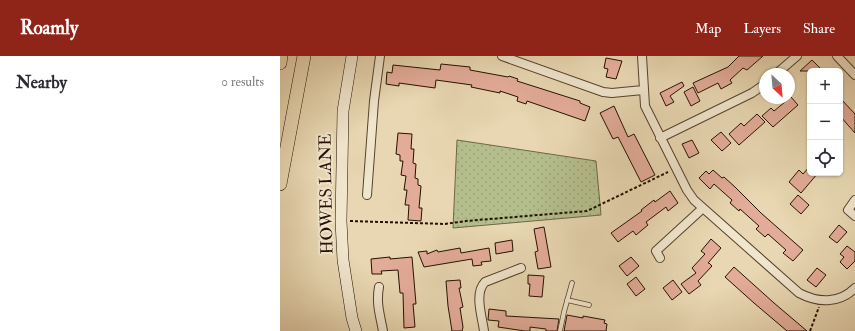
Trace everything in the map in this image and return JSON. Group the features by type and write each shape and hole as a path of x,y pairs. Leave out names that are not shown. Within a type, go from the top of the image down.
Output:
{"highway":[{"path":"280,63 281,56"},
{"path":"280,184 304,56"}],"main road":[{"name":"HOWES LANE","path":"352,56 343,111 341,221 343,260 352,318 356,331"}],"street":[{"path":"367,195 374,101 380,56"},
{"path":"502,56 603,92 612,93 643,90"},
{"path":"642,56 645,106 675,167 694,200 799,293 807,297 820,300 838,299 847,296 855,288"},
{"path":"783,68 797,56"},
{"path":"837,56 855,75"},
{"path":"660,138 759,88"},
{"path":"855,200 848,210 855,216"},
{"path":"660,258 656,250 703,208"},
{"path":"484,331 479,298 482,285 485,282 521,268"},
{"path":"379,287 377,299 383,331"}],"lane":[{"path":"560,331 572,283"},
{"path":"567,300 589,305"}],"path":[{"path":"341,221 445,224 587,211 667,173 675,167"},
{"path":"810,331 818,311 820,300"}],"green space":[{"path":"457,140 596,161 601,215 453,228"}],"building":[{"path":"739,56 763,56 747,70 743,68 730,80 732,83 721,89 718,83 698,93 693,83 728,67"},
{"path":"606,58 622,61 616,79 606,77 608,69 604,68"},
{"path":"812,60 820,68 807,68 807,71 800,71"},
{"path":"441,64 470,67 470,70 509,76 518,79 517,81 580,101 580,103 590,107 585,121 527,101 526,104 517,101 518,97 500,91 500,93 471,87 472,85 436,80 435,88 399,83 399,86 386,84 387,72 392,73 393,65 440,70"},
{"path":"682,82 684,86 670,96 674,102 666,106 660,93"},
{"path":"693,87 700,101 691,106 684,92"},
{"path":"843,101 855,114 855,133 843,119"},
{"path":"795,102 798,105 773,127 762,116 771,108 774,111 782,104 795,104"},
{"path":"614,106 628,137 634,134 655,175 641,182 618,137 613,139 600,113"},
{"path":"757,114 765,122 739,145 729,134 741,123 744,126"},
{"path":"721,132 731,143 722,151 711,140"},
{"path":"398,133 412,134 411,149 414,149 413,163 416,164 415,178 418,179 418,185 421,186 419,208 422,208 421,221 408,220 409,205 405,205 407,190 404,190 406,176 401,175 403,161 400,161 400,155 396,154"},
{"path":"692,140 699,153 689,158 682,144"},
{"path":"807,169 807,176 815,176 801,193 789,182 799,170 803,174"},
{"path":"713,170 722,178 724,177 761,213 803,250 793,261 783,253 786,250 768,234 765,237 756,229 759,226 740,209 739,211 730,203 732,200 714,184 710,189 699,178 706,171 709,174"},
{"path":"670,191 678,203 668,211 666,207 646,222 648,225 636,235 633,231 618,242 611,233 642,211 641,210 654,200 655,202"},
{"path":"798,195 809,205 801,214 790,204"},
{"path":"839,225 847,232 837,243 829,237"},
{"path":"544,227 551,267 538,269 535,252 538,251 534,229"},
{"path":"711,239 721,248 708,263 712,266 698,281 701,285 689,294 681,284 696,273 692,268 705,254 701,251"},
{"path":"512,240 513,251 496,254 495,243"},
{"path":"847,246 855,252 855,261 847,269 840,262 844,257 840,254"},
{"path":"460,248 461,253 489,248 491,261 481,262 482,265 473,266 472,259 424,267 418,252 427,251 427,254 437,250 438,252"},
{"path":"390,257 390,259 412,257 416,304 413,304 415,327 404,328 403,293 400,293 398,270 381,271 382,274 372,274 371,259"},
{"path":"631,257 639,266 627,276 619,266"},
{"path":"734,267 807,331 787,331 754,303 725,277"},
{"path":"817,268 826,275 816,287 807,280"},
{"path":"528,275 544,276 542,297 529,296 530,284 528,284"},
{"path":"636,277 645,289 636,296 627,284"},
{"path":"460,280 461,288 459,288 463,307 460,308 463,327 462,331 452,331 446,281"},
{"path":"673,280 682,292 672,300 663,288"},
{"path":"489,309 506,311 506,316 559,319 557,331 546,331 546,329 530,327 530,331 525,331 498,327 499,321 488,320"},
{"path":"567,315 605,320 604,323 607,324 606,331 564,331"}]}
